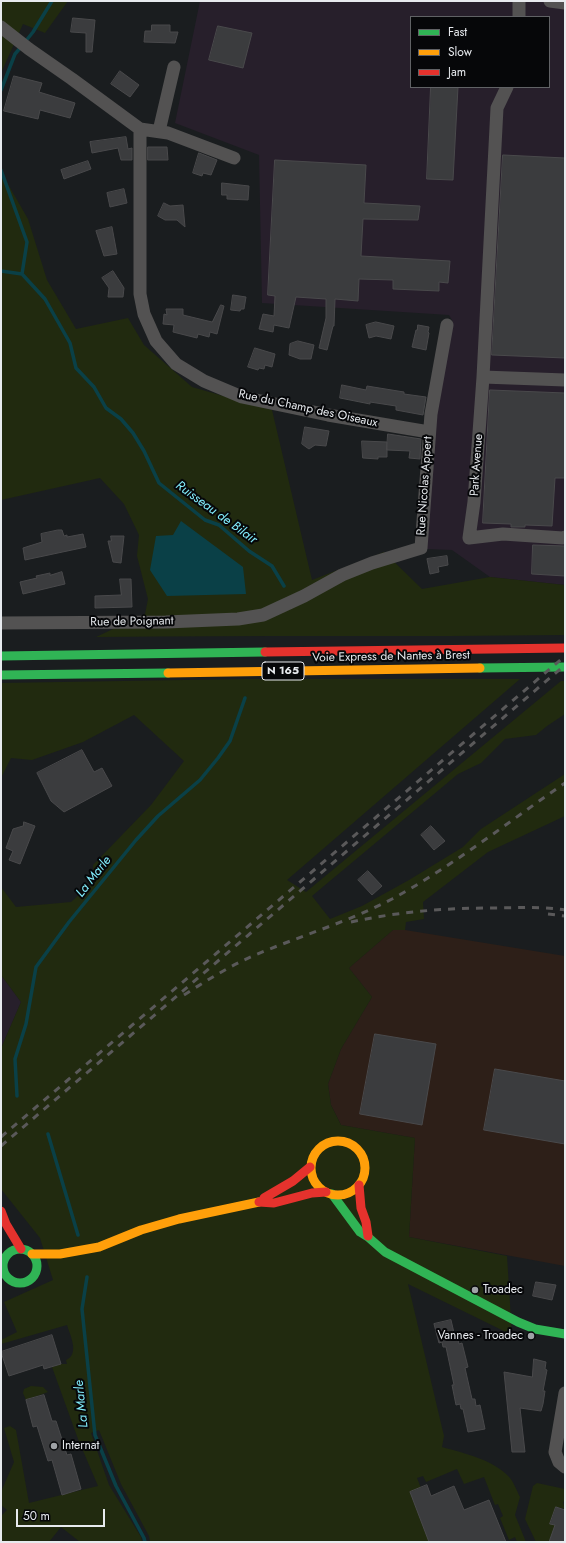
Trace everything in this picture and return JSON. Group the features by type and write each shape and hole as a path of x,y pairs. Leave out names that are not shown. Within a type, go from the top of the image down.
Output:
{"main road":[{"name":"Voie Express de Nantes à Brest","path":"1,656 565,648"},
{"name":"Voie Express de Nantes à Brest","path":"1,675 565,667"},
{"path":"343,1140 353,1144 362,1152 366,1163 366,1173 359,1185 348,1194 336,1195 319,1188 314,1182 310,1167 314,1155 321,1146 331,1141 343,1140"},
{"path":"259,1202 293,1181 310,1167"},
{"path":"359,1185 361,1208 366,1222 368,1236"},
{"path":"32,1254 60,1254 99,1247 141,1230 179,1219 259,1202 274,1203 312,1193 329,1193 342,1206 360,1232 368,1236 385,1252 518,1322 535,1329 565,1334"},
{"path":"1,1211 6,1224 21,1249"},
{"path":"56,1264 96,1251 99,1247"},
{"path":"21,1249 32,1254 37,1262 39,1271 26,1282 16,1282 12,1280 5,1272 3,1262 6,1257 12,1251 21,1249"},
{"path":"1,1284 12,1280"}],"street":[{"path":"519,1 519,16"},
{"path":"550,1 565,3"},
{"path":"1,27 140,129 168,132 234,158"},
{"path":"159,131 174,67"},
{"name":"Park Avenue","path":"507,88 497,108 483,377 474,502 469,538 502,534 565,537"},
{"name":"Rue du Champ des Oiseaux","path":"140,129 140,294 144,314 156,340 176,364 204,381 242,397 328,415 429,432"},
{"name":"Rue Nicolas Appert","path":"263,615 304,596 342,574 421,548 431,414 447,325"},
{"path":"483,377 565,380"},
{"name":"Rue de Poignant","path":"1,623 173,621 238,619 263,615"},
{"path":"565,1393 555,1452 559,1462 565,1467"}],"shaded area":[{"path":"200,1 565,1 565,585 490,577 452,550 426,549 434,422 453,322 449,315 262,303 259,155 175,123"},
{"path":"393,930 405,930 565,956 565,1266 409,1237 415,1138 341,1125 331,1105 328,1084 341,1049 372,997 349,968"},
{"path":"1,975 21,1002 2,1046 1,1062"}],"green space":[{"path":"1,1 68,1 45,33 23,24 1,73"},
{"path":"1,172 28,219 47,280 76,329 128,318 144,345 192,387 272,410 312,580 384,552 422,589 490,577 565,585 565,635 96,637 145,614 148,599 137,556 139,535 124,504 100,478 1,500"},
{"path":"244,679 520,679 287,880 306,892 561,681 565,681 565,714 536,735 505,739 481,763 458,774 312,896 330,919 362,906 409,880 463,847 481,829 565,774 565,816 488,852 423,902 424,919 406,922 405,930 393,930 349,968 372,997 341,1049 328,1084 331,1105 341,1125 415,1138 409,1237 507,1256 512,1335 408,1284 444,1436 442,1447 478,1458 496,1466 510,1478 520,1497 515,1515 526,1542 517,1542 515,1537 509,1540 500,1518 503,1516 498,1504 495,1505 484,1477 464,1484 457,1469 426,1482 423,1476 417,1478 421,1488 410,1492 429,1542 150,1542 149,1536 121,1484 99,1430 91,1433 109,1485 141,1537 142,1542 80,1542 61,1527 49,1542 1,1542 1,1516 7,1510 1,1505 1,1492 14,1462 4,1428 10,1426 16,1430 29,1503 98,1486 78,1439 52,1367 67,1364 66,1360 72,1353 73,1344 67,1325 1,1344 1,1340 17,1332 4,1302 53,1280 40,1238 1,1189 2,1046 21,1002 1,975 1,887 16,907 71,902 94,881 93,865 151,805 184,761 134,715 83,742 32,760 11,758 1,778 1,683"},
{"path":"31,1386 43,1387 48,1392 26,1400 23,1393 24,1389"},
{"path":"537,1483 565,1489 565,1501 563,1502 565,1509 556,1507 550,1523 555,1525 549,1542 536,1542 525,1519 533,1486"}],"water":[{"path":"181,521 243,567 246,594 167,596 150,570 156,536 173,535"}],"building":[{"path":"73,18 95,20 92,52 86,52 86,33 71,32"},
{"path":"152,25 170,25 170,32 178,32 175,43 144,42 145,31 151,31"},
{"path":"218,26 252,33 243,68 209,60"},
{"path":"120,71 139,85 130,97 111,84"},
{"path":"14,76 42,83 39,92 75,103 70,118 40,110 38,119 4,111"},
{"path":"431,88 458,88 453,180 427,179"},
{"path":"126,137 128,149 132,148 132,160 121,160 118,148 92,153 90,142"},
{"path":"148,147 167,147 168,160 148,160"},
{"path":"199,153 217,160 211,175 203,173 202,176 193,173"},
{"path":"503,155 565,158 565,358 492,355"},
{"path":"275,160 366,165 364,203 420,206 418,220 363,219 361,256 450,261 448,283 439,282 439,291 393,289 393,280 359,279 358,301 335,299 334,326 327,350 319,348 326,318 326,299 296,297 289,328 274,325 273,332 259,329 263,314 274,316 275,296 268,295"},
{"path":"88,161 91,169 64,179 61,170"},
{"path":"222,183 249,186 248,200 227,199 227,195 222,195"},
{"path":"124,189 127,203 110,207 107,193"},
{"path":"164,203 170,206 183,205 185,227 177,220 165,220 158,216"},
{"path":"112,227 117,254 104,256 96,231"},
{"path":"113,271 124,288 123,297 108,297 109,288 102,278"},
{"path":"233,295 246,297 244,309 241,309 240,311 231,310"},
{"path":"221,305 224,306 217,334 210,332 209,337 198,334 197,338 173,332 174,325 163,324 164,314 167,315 166,309 183,309 183,315 212,322"},
{"path":"376,322 394,326 391,339 376,336 369,338 366,325"},
{"path":"418,325 429,327 426,350 412,347"},
{"path":"298,341 314,345 311,359 300,359 289,355 290,344"},
{"path":"255,348 275,354 272,367 265,365 264,369 259,368 258,370 248,367"},
{"path":"342,385 366,390 367,386 426,397 423,415 396,410 396,406 370,402 370,404 340,398"},
{"path":"490,390 565,393 565,478 555,478 552,526 525,525 525,527 511,527 511,524 483,523"},
{"path":"305,427 329,431 326,446 315,445 309,449 302,444"},
{"path":"388,434 421,439 420,459 409,458 410,451 387,450"},
{"path":"362,441 387,442 387,457 378,457 378,459 363,458"},
{"path":"62,530 64,536 67,535 67,537 83,534 86,547 25,560 23,548 42,542 41,534"},
{"path":"111,536 124,536 121,563 113,562 108,541 111,541"},
{"path":"533,545 565,546 565,576 532,574"},
{"path":"447,556 448,565 438,567 439,572 430,574 427,559"},
{"path":"62,572 65,584 23,594 20,582 37,578 36,576"},
{"path":"120,579 131,579 132,607 95,608 95,596 121,595"},
{"path":"82,750 94,772 102,768 112,786 64,812 51,801 37,773"},
{"path":"24,822 35,826 20,864 9,860 13,851 6,848 13,829 23,826"},
{"path":"431,826 445,841 434,850 421,835"},
{"path":"368,871 382,886 372,895 358,880"},
{"path":"375,1034 436,1044 422,1125 360,1114"},
{"path":"495,1069 565,1081 565,1144 484,1130"},
{"path":"536,1282 556,1285 552,1300 533,1296"},
{"path":"451,1320 455,1337 457,1336 459,1344 462,1343 468,1367 465,1368 472,1399 475,1399 476,1406 480,1405 485,1429 468,1432 463,1409 461,1409 460,1404 456,1405 452,1385 454,1385 446,1347 443,1347 442,1342 439,1343 434,1324"},
{"path":"52,1335 61,1364 44,1369 43,1365 9,1376 1,1352"},
{"path":"534,1359 546,1362 545,1369 547,1370 543,1391 545,1391 543,1404 541,1411 520,1408 525,1452 512,1452 504,1372 532,1377"},
{"name":"Internat","path":"44,1395 52,1421 56,1421 67,1455 71,1454 81,1489 62,1495 52,1460 48,1461 37,1426 33,1427 26,1400"},
{"path":"427,1485 431,1496 454,1486 464,1510 489,1500 506,1542 429,1542 410,1492"},
{"path":"556,1507 565,1510 565,1542 549,1542 555,1525 550,1524"}],"waterway":[{"path":"25,42 52,1"},
{"path":"1,90 15,54 21,47"},
{"path":"1,170 27,242 22,274"},
{"name":"Ruisseau de Bilair","path":"1,271 22,274 45,299 70,343 76,368 94,387 106,408 121,419 133,433 144,451 159,483 205,520 219,525 249,551 272,566 284,586"},
{"name":"La Marle","path":"17,1096 15,1059 26,1024 36,967 69,922 136,840 158,816 200,780 218,758 230,741 245,698"},
{"name":"La Marle","path":"48,1134 78,1235"},
{"name":"La Marle","path":"87,1277 82,1309 95,1435 116,1486 145,1542"}],"railway":[{"path":"1,1137 565,656"},
{"path":"1,1146 565,665"},
{"path":"184,995 246,959 358,915 392,899 459,858 565,783"},
{"path":"351,922 403,913 455,909 546,908 565,910"},
{"path":"548,914 565,916"}],"traffic: fast":[{"path":"1,656 265,652"},
{"path":"480,668 565,667"},
{"path":"1,675 168,673"},
{"path":"332,1194 360,1232 385,1252 518,1322 535,1329 565,1334"},
{"path":"20,1249 32,1254 37,1266 32,1278 20,1283 8,1278 3,1266 8,1254 20,1249"}],"traffic: slow":[{"path":"168,673 480,668"},
{"path":"333,1141 343,1141 353,1145 361,1153 365,1163 365,1168 365,1173 361,1183 353,1191 343,1195 333,1195 323,1191 315,1183 311,1173 311,1163 315,1153 323,1145 333,1141"},
{"path":"32,1254 60,1254 99,1247 141,1230 179,1219 259,1202"}],"traffic: jam":[{"path":"265,652 565,648"},
{"path":"264,1198 293,1181 310,1167"},
{"path":"359,1185 361,1208 366,1222 368,1236"},
{"path":"259,1202 274,1203 312,1193 326,1192"},
{"path":"1,1211 6,1224 21,1249"}],"place":[{"name":"Troadec","path":"475,1290"},
{"name":"Vannes - Troadec","path":"531,1336"},
{"name":"Internat","path":"54,1446"}]}
